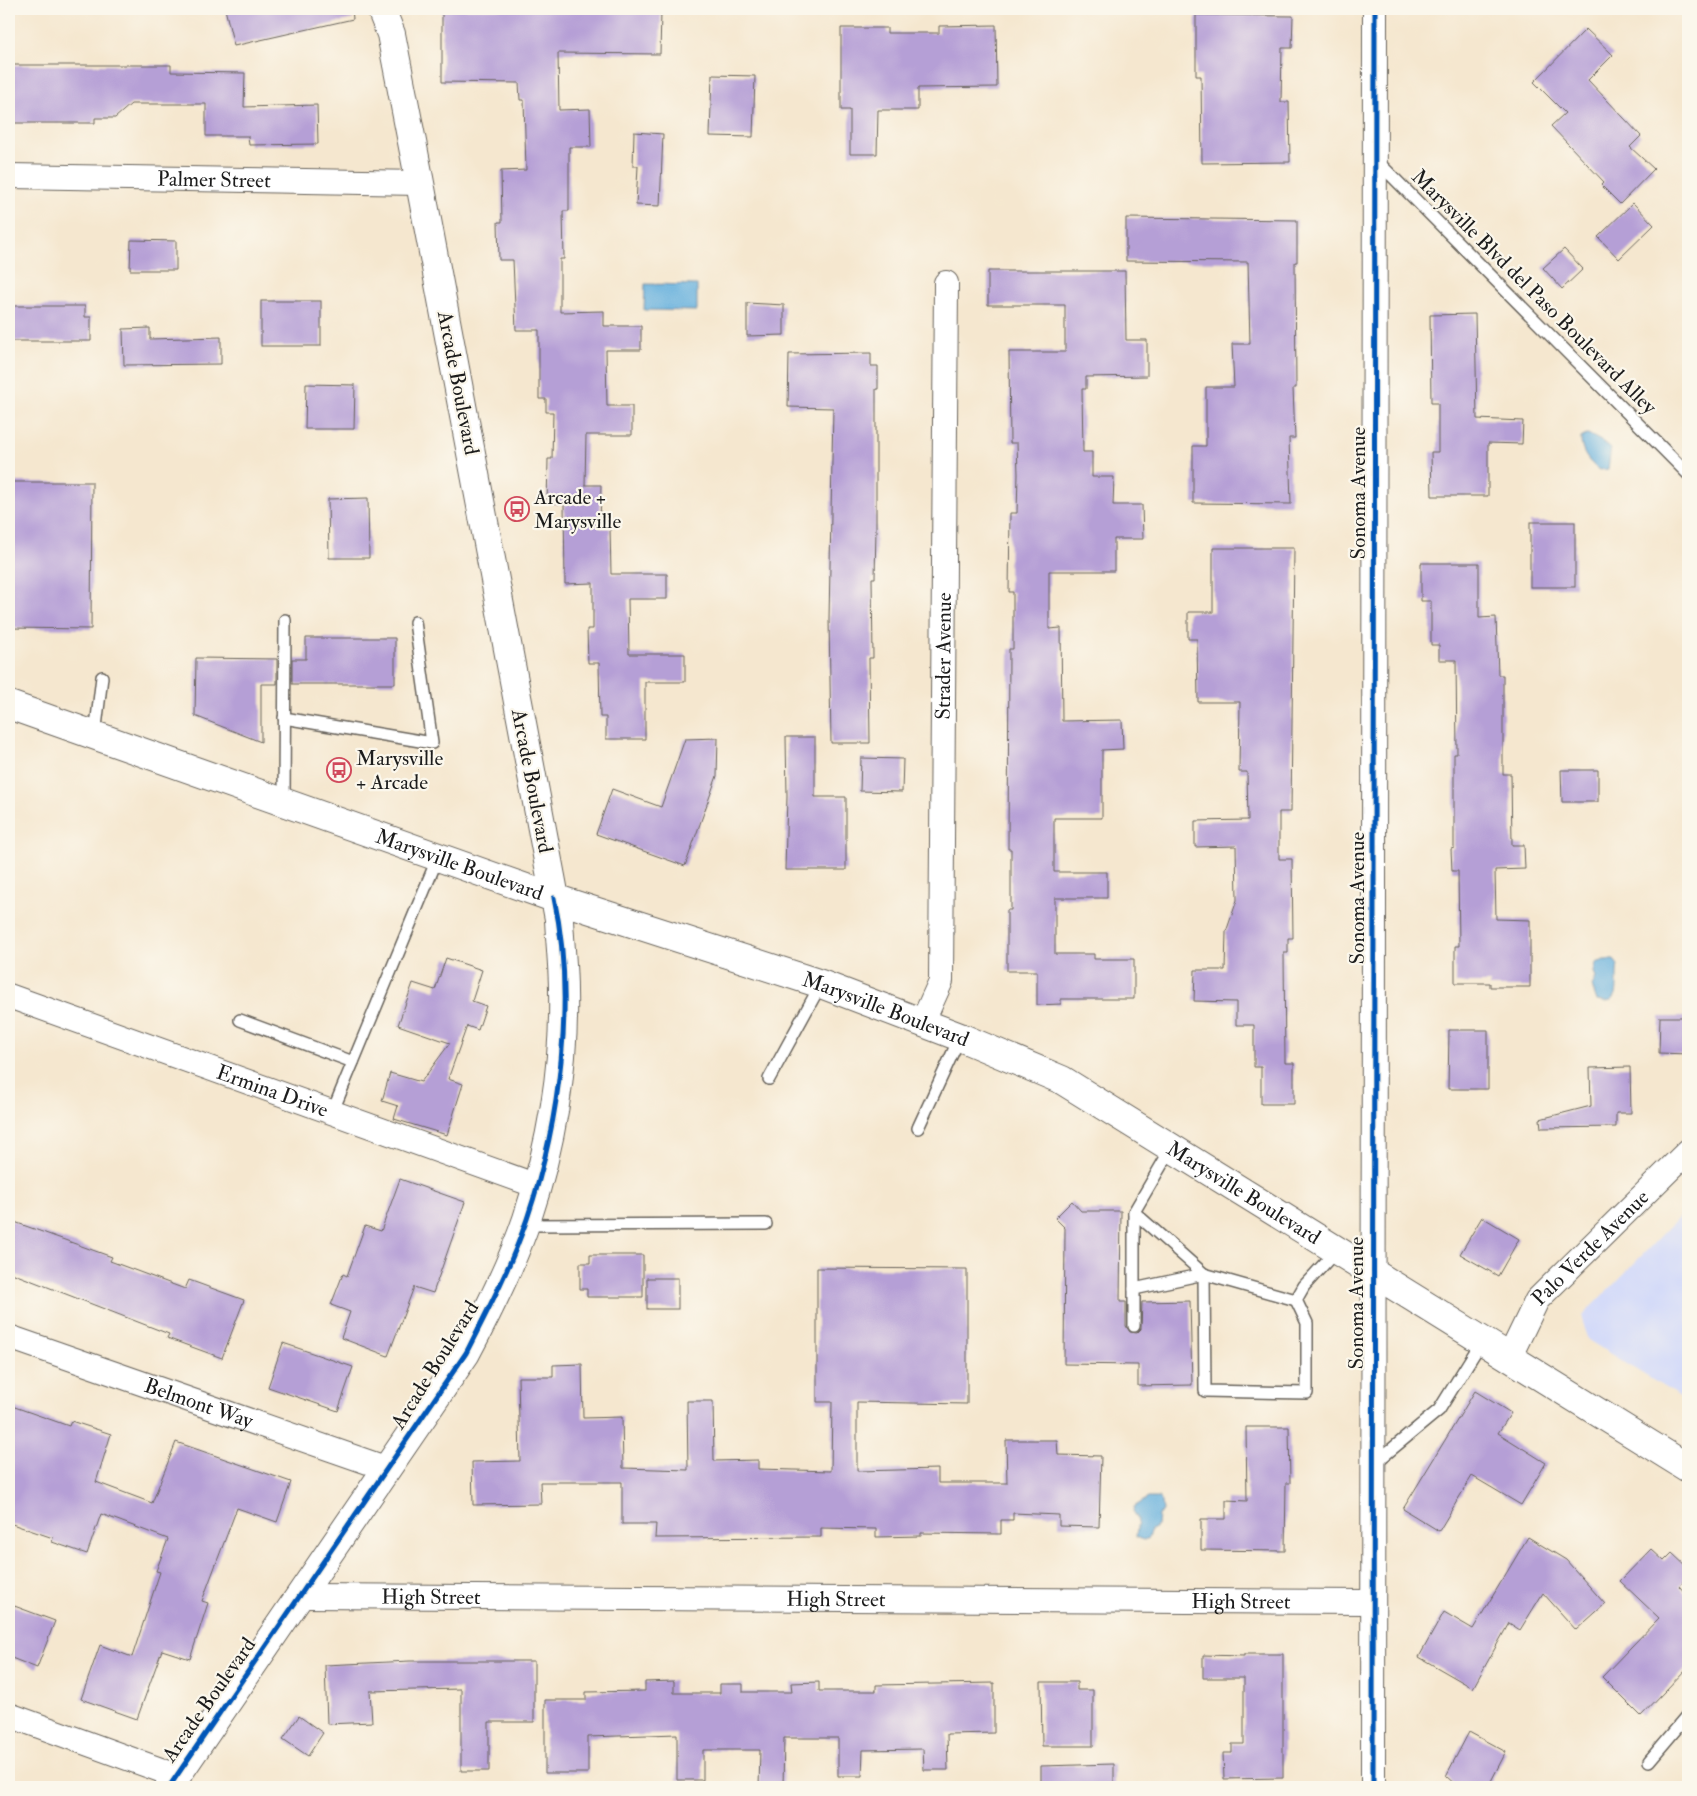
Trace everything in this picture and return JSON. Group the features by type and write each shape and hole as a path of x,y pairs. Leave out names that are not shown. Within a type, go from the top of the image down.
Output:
{"street":[{"name":"Arcade Boulevard","path":"173,1782 466,1353 499,1289 537,1186 549,1138 560,1065 563,992 559,919 391,34 381,9"},
{"name":"Sonoma Avenue","path":"1373,1787 1374,9"},
{"name":"Palmer Street","path":"9,176 420,183"},
{"name":"Strader Avenue","path":"922,1023 941,981 946,284"},
{"name":"Marysville Boulevard","path":"9,706 284,801 554,898 821,984 960,1037 1062,1080 1688,1468"},
{"name":"Ermina Drive","path":"9,996 537,1186"},
{"name":"Palo Verde Avenue","path":"1509,1358 1537,1300 1688,1151"},
{"name":"Belmont Way","path":"9,1337 388,1469"},
{"name":"High Street","path":"301,1596 1372,1602"},
{"path":"9,1715 173,1782"}],"lane":[{"name":"Marysville Blvd del Paso Boulevard Alley","path":"1374,158 1688,474"},
{"path":"284,801 285,620"},
{"path":"284,718 432,743 416,622"},
{"path":"95,735 102,677"},
{"path":"332,1113 438,857"},
{"path":"769,1079 821,984"},
{"path":"240,1020 353,1062"},
{"path":"918,1128 960,1037"},
{"path":"1134,1326 1134,1212 1172,1147"},
{"path":"1134,1212 1204,1274 1296,1300 1307,1322 1307,1394 1205,1391 1204,1274"},
{"path":"524,1225 766,1224"},
{"path":"1296,1300 1304,1286 1336,1251"},
{"path":"1134,1289 1204,1274"},
{"path":"1372,1465 1439,1410 1482,1342"},
{"path":"1649,1761 1688,1714"}],"shaded area":[{"path":"1688,1208 1688,1402 1588,1340 1583,1326 1583,1316"}],"water":[{"path":"645,284 697,285 697,311 644,310"},
{"path":"1588,434 1611,448 1608,469 1599,470 1586,456 1582,448 1581,438"},
{"path":"1614,960 1618,965 1615,997 1606,1002 1597,1001 1592,986 1596,978 1594,972 1596,963"},
{"path":"1148,1498 1159,1498 1162,1502 1163,1511 1158,1515 1157,1526 1150,1531 1148,1538 1144,1540 1136,1537 1138,1519 1133,1511 1134,1507"}],"building":[{"path":"225,9 352,9 353,19 234,46"},
{"path":"442,9 644,9 644,12 661,12 660,54 558,53 559,110 590,109 591,147 569,147 569,211 563,211 564,259 560,259 560,312 604,311 604,326 641,326 641,350 606,350 607,406 632,406 632,435 586,435 585,485 601,485 600,528 610,528 611,574 667,574 667,599 628,599 629,654 685,654 685,682 645,682 645,739 606,739 606,717 600,717 599,663 588,663 587,629 593,629 593,583 565,584 564,504 547,503 548,459 552,459 553,412 546,412 546,399 539,399 539,330 516,330 513,260 499,260 498,222 502,222 501,171 526,170 524,100 520,100 519,83 442,82"},
{"path":"1196,15 1293,16 1292,48 1282,48 1281,102 1289,102 1290,162 1202,163 1201,76 1196,76"},
{"path":"996,25 997,87 918,88 918,110 878,110 877,154 850,154 850,110 841,110 841,28 887,28 887,33 939,33 939,26"},
{"path":"1586,29 1613,55 1588,80 1641,136 1630,147 1654,169 1620,204 1601,185 1604,182 1551,126 1565,113 1534,82"},
{"path":"9,65 171,65 171,72 245,73 244,107 317,105 318,144 249,145 248,136 206,136 206,104 131,104 115,118 95,118 95,123 9,123"},
{"path":"712,75 755,76 753,137 710,136"},
{"path":"634,132 663,134 660,206 636,205 638,166 633,166"},
{"path":"1633,203 1654,225 1619,259 1598,237"},
{"path":"1126,218 1297,220 1297,262 1295,262 1296,388 1293,388 1295,438 1289,438 1291,504 1193,503 1193,446 1206,446 1206,387 1234,387 1232,344 1250,344 1248,262 1126,261"},
{"path":"131,240 176,241 176,270 130,270"},
{"path":"1564,249 1583,269 1562,289 1543,268"},
{"path":"988,271 1125,271 1126,340 1147,340 1147,376 1086,377 1086,389 1082,389 1083,452 1092,452 1092,477 1114,477 1113,505 1142,505 1143,539 1114,539 1114,571 1049,571 1049,629 1061,628 1062,721 1122,720 1123,749 1102,750 1102,818 1054,818 1054,872 1107,872 1107,898 1055,898 1055,954 1094,954 1094,959 1134,959 1134,999 1061,999 1061,1004 1037,1005 1037,971 1007,971 1007,910 1011,910 1011,849 1008,849 1009,649 1013,649 1013,592 1009,592 1010,513 1017,513 1018,474 1017,443 1010,443 1009,352 1065,352 1065,305 988,305"},
{"path":"261,301 321,301 321,346 261,346"},
{"path":"747,303 784,305 784,335 747,336"},
{"path":"9,306 85,306 85,317 91,317 91,341 9,341"},
{"path":"1475,314 1477,419 1523,421 1522,444 1488,443 1488,496 1432,496 1431,452 1438,452 1438,403 1431,403 1430,315"},
{"path":"150,328 150,339 221,337 221,364 124,365 123,329"},
{"path":"871,353 871,366 878,366 878,389 876,389 875,578 872,578 873,658 869,658 870,743 831,743 829,619 833,408 788,407 789,354"},
{"path":"306,384 355,385 354,429 305,429"},
{"path":"9,482 92,482 91,629 9,628"},
{"path":"368,498 369,558 329,558 328,499"},
{"path":"1530,522 1575,522 1575,587 1530,587"},
{"path":"1213,548 1294,548 1291,812 1279,812 1279,859 1292,859 1293,938 1288,938 1288,953 1284,953 1285,1063 1294,1063 1294,1104 1261,1104 1261,1067 1254,1067 1254,1025 1236,1025 1236,1002 1194,1001 1195,970 1225,970 1226,932 1237,900 1236,846 1195,847 1195,821 1248,820 1247,772 1239,772 1240,702 1198,702 1197,639 1188,639 1188,612 1213,612"},
{"path":"1421,563 1479,563 1479,618 1496,617 1498,675 1503,675 1503,774 1511,774 1512,845 1524,845 1525,869 1495,870 1496,919 1530,920 1530,987 1490,987 1490,983 1455,983 1455,946 1459,946 1458,871 1452,871 1451,849 1454,848 1454,754 1457,754 1456,660 1439,660 1439,645 1431,645 1431,601 1421,601"},
{"path":"306,638 395,638 395,684 292,684 292,659 306,659"},
{"path":"196,658 277,659 277,684 261,684 261,742 195,716"},
{"path":"786,737 815,737 815,797 846,797 846,870 785,870"},
{"path":"718,738 717,776 685,866 596,834 612,789 661,807 685,739"},
{"path":"861,758 903,759 902,792 860,791"},
{"path":"1561,770 1598,770 1598,802 1562,802"},
{"path":"446,958 482,970 472,1001 486,1006 478,1030 467,1026 448,1079 463,1084 447,1135 394,1119 398,1106 382,1101 390,1073 421,1082 450,1043 398,1025 413,983 435,990"},
{"path":"1660,1017 1688,1017 1688,1054 1659,1053"},
{"path":"1449,1030 1488,1030 1488,1089 1448,1089"},
{"path":"1630,1067 1631,1113 1616,1113 1616,1127 1541,1128 1540,1119 1591,1106 1590,1068"},
{"path":"400,1179 465,1202 433,1293 414,1287 388,1356 341,1338 350,1312 331,1305 343,1274 347,1276 365,1226 381,1231"},
{"path":"1072,1201 1081,1211 1121,1211 1120,1302 1126,1302 1126,1326 1130,1332 1137,1333 1141,1329 1142,1302 1190,1301 1192,1385 1138,1386 1138,1365 1064,1364 1065,1228 1055,1218"},
{"path":"1482,1217 1519,1239 1498,1276 1460,1254"},
{"path":"9,1220 112,1257 110,1261 185,1289 189,1280 244,1300 222,1358 167,1338 169,1334 9,1272"},
{"path":"590,1255 643,1255 643,1297 587,1297 587,1289 580,1289 580,1263 590,1263"},
{"path":"817,1268 967,1269 967,1404 857,1402 857,1471 938,1469 938,1483 1007,1483 1006,1440 1057,1440 1058,1455 1101,1456 1099,1527 1059,1526 1059,1515 1013,1513 1013,1520 1001,1520 1001,1534 921,1533 921,1536 876,1537 876,1529 821,1528 821,1537 655,1538 656,1524 622,1524 622,1482 540,1482 541,1504 473,1505 472,1462 520,1461 518,1377 553,1377 553,1365 582,1364 583,1418 622,1417 623,1468 688,1470 687,1401 713,1401 714,1461 758,1460 758,1469 831,1471 832,1402 817,1402"},
{"path":"647,1278 678,1278 678,1309 647,1309"},
{"path":"283,1343 353,1367 338,1411 268,1387"},
{"path":"1475,1391 1511,1413 1498,1433 1546,1463 1521,1505 1472,1476 1439,1531 1403,1509"},
{"path":"9,1405 69,1426 71,1421 111,1434 96,1482 152,1503 176,1442 291,1482 277,1522 237,1508 202,1601 208,1603 190,1659 162,1650 137,1719 81,1699 100,1645 132,1657 160,1572 156,1571 168,1539 101,1514 87,1554 52,1542 53,1538 9,1523"},
{"path":"1246,1427 1289,1427 1290,1483 1286,1483 1285,1551 1201,1550 1201,1519 1226,1519 1226,1500 1247,1501"},
{"path":"1528,1537 1566,1560 1605,1604 1576,1630 1543,1593 1520,1630 1509,1623 1473,1688 1419,1657 1444,1612 1473,1629"},
{"path":"1651,1549 1664,1561 1672,1553 1688,1568 1688,1576 1679,1586 1688,1596 1688,1667 1641,1716 1602,1677 1659,1618 1620,1581"},
{"path":"9,1604 55,1621 37,1668 9,1657"},
{"path":"1244,1654 1283,1654 1283,1778 1224,1779 1223,1753 1232,1753 1232,1744 1244,1744 1244,1678 1203,1678 1203,1655 1244,1656"},
{"path":"410,1661 534,1661 534,1722 489,1722 489,1771 461,1771 461,1689 370,1691 372,1722 327,1724 325,1665"},
{"path":"674,1681 674,1693 720,1693 720,1684 743,1684 743,1692 792,1692 791,1683 819,1682 819,1691 876,1691 876,1685 994,1683 994,1733 947,1734 948,1770 924,1770 923,1749 863,1750 862,1776 838,1776 838,1738 784,1738 783,1787 759,1787 760,1750 703,1750 703,1780 677,1780 677,1734 588,1737 588,1773 545,1773 545,1700 586,1700 586,1692 645,1691 645,1682"},
{"path":"1041,1682 1077,1682 1077,1690 1093,1690 1093,1746 1042,1746"},
{"path":"299,1716 323,1733 308,1756 283,1739"},
{"path":"1469,1732 1506,1752 1488,1787 1458,1787 1446,1776"},
{"path":"1114,1764 1114,1787 1041,1787 1041,1766"}],"cycle path":[{"path":"1373,1787 1375,9"},
{"path":"169,1787 466,1353 506,1271 521,1236 539,1181 556,1101 564,1018 564,977 561,937 554,898"}],"place":[{"name":"Arcade + Marysville","path":"517,509"},
{"name":"Marysville + Arcade","path":"339,770"}]}
